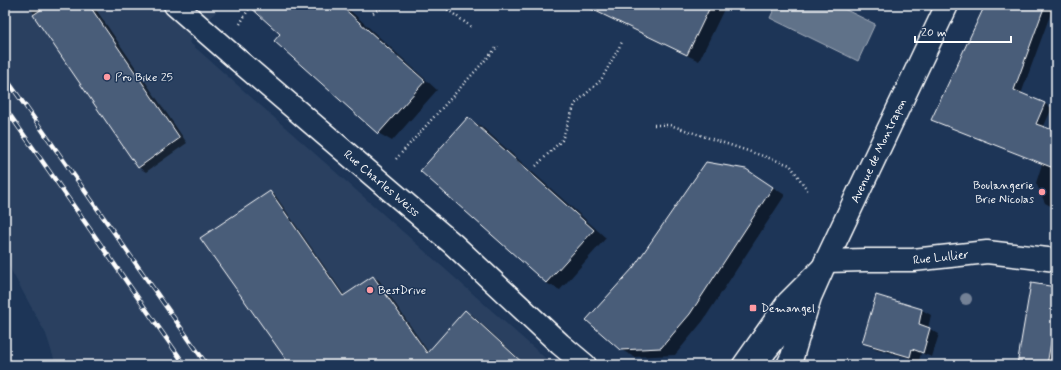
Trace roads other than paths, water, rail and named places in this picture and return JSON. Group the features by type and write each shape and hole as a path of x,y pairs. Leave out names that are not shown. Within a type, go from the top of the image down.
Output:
{"street":[{"name":"Rue Charles Weiss","path":"175,5 453,244 560,344 585,365"},
{"name":"Avenue de Montrapon","path":"788,365 792,357 810,297 947,5"},
{"name":"Rue Lullier","path":"826,261 913,260 987,252 1050,260"},
{"name":"Avenue de Montrapon","path":"756,365 766,350 810,297"}],"lane":[{"path":"741,365 786,301 826,261"}],"railway":[{"path":"5,77 207,365"},
{"path":"5,108 185,365"}],"place":[{"name":"Pro Bike 25","path":"107,77"},
{"name":"Boulangerie Brie Nicolas","path":"1042,192"},
{"name":"BestDrive","path":"370,290"},
{"name":"Demangel","path":"753,308"}]}
